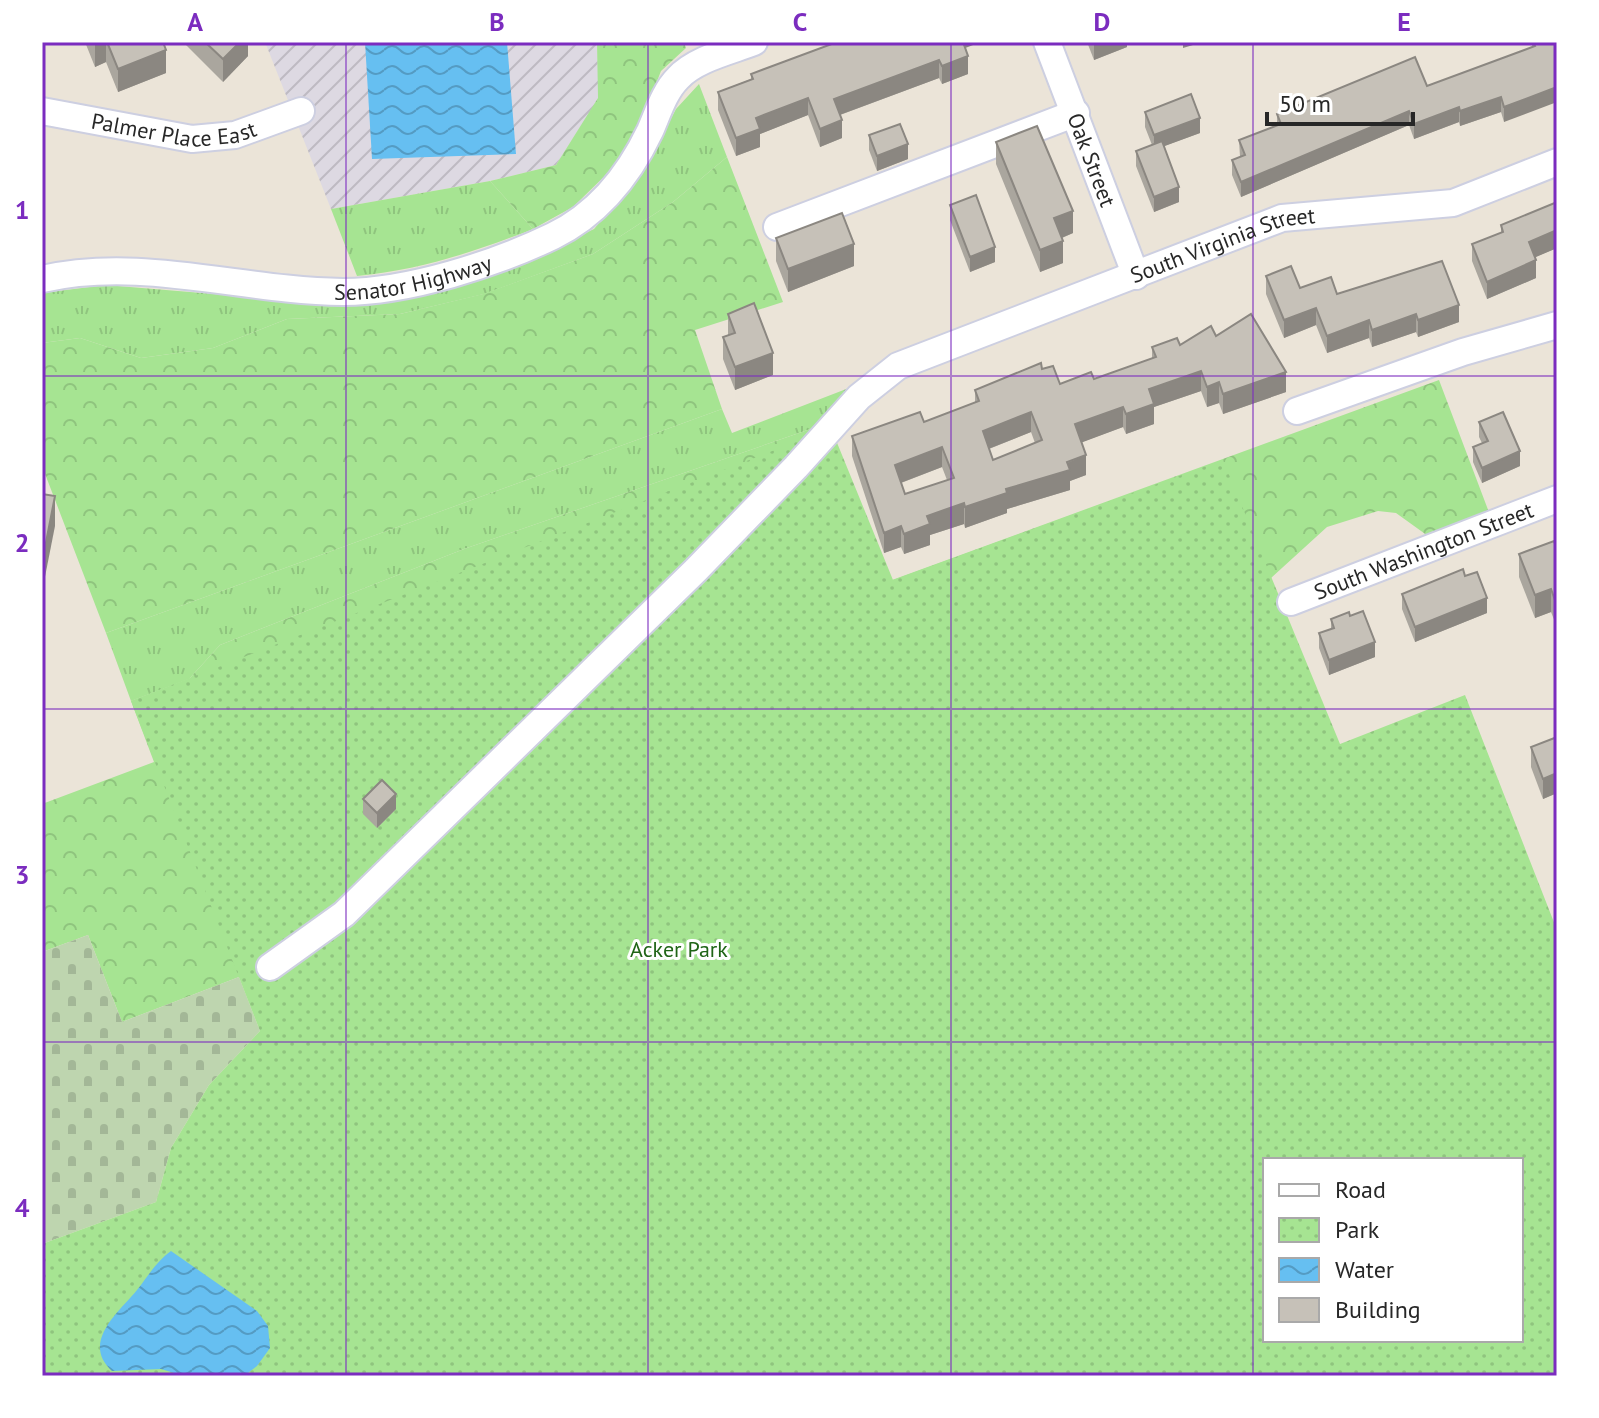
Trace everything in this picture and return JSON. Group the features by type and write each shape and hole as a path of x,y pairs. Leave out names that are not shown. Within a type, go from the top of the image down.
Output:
{"street":[{"name":"Senator Highway","path":"42,279 110,270 345,292 411,283 469,267 555,235 605,198 636,160 667,92 679,76 694,66 754,42"},
{"name":"Oak Street","path":"1047,42 1136,276"},
{"name":"Palmer Place East","path":"42,111 192,139 235,135 301,111"},
{"path":"777,227 1076,113"},
{"name":"South Virginia Street","path":"270,967 344,914 696,570 859,397 898,366 1282,218 1453,203 1557,162"},
{"path":"1297,411 1463,352 1557,325"},
{"name":"South Washington Street","path":"1291,602 1557,499"}],"shaded area":[{"path":"265,42 597,42 599,98 556,165 490,181 331,209"}],"green space":[{"path":"597,42 684,42 686,48 661,71 638,130 615,166 573,207 533,229 490,181 556,165 598,98"},
{"path":"699,84 727,157 673,202 593,254 484,294 400,314 287,319 213,348 141,358 80,338 42,343 42,293 106,285 321,303 534,258 594,229 644,171 676,109"},
{"path":"727,157 783,302 695,330 722,409 106,633 42,466 42,343 80,338 141,358 213,348 287,319 400,314 483,294 593,254 673,202"},
{"path":"490,181 533,229 446,259 357,276 331,209"},
{"path":"1439,380 1490,515 1428,536 1396,513 1378,511 1327,527 1271,578 892,580"},
{"path":"867,381 828,423 464,549 220,645 189,679 131,701 106,633 722,409 732,433"},
{"path":"828,423 260,934 239,977 122,1022 88,935 42,952 42,804 154,762 131,701 189,679 220,645 464,549"},
{"name":"Acker Park","path":"831,428 893,580 1223,460 1340,744 1465,695 1557,930 1557,1366 1552,1376 42,1376 42,1244 156,1202 171,1148 209,1085 260,1031 131,701"},
{"path":"88,935 122,1022 239,977 260,1031 209,1085 171,1148 156,1202 42,1244 42,952"}],"water":[{"path":"365,42 507,42 516,154 372,159"},
{"path":"171,1251 257,1311 268,1326 270,1348 257,1366 244,1376 184,1376 161,1369 112,1371 103,1360 101,1338 106,1328 156,1265"}],"building":[{"path":"107,42 163,42 166,50 118,69"},
{"path":"205,42 240,42 223,59"},
{"path":"837,42 963,42 968,56 942,66 939,60 834,99 842,120 820,129 808,98 756,118 760,129 736,138 718,92 753,79 751,74"},
{"path":"1533,42 1557,42 1557,87 1504,107 1501,97 1460,111 1459,107 1414,124 1409,111 1241,182 1232,160 1245,155 1239,140 1281,124 1277,114 1415,57 1427,86 1535,46"},
{"path":"1191,94 1200,118 1154,135 1145,112"},
{"path":"900,124 908,144 877,156 869,135"},
{"path":"1037,126 1073,211 1054,218 1063,241 1040,250 996,142"},
{"path":"1162,141 1179,187 1154,197 1136,151"},
{"path":"976,195 995,247 970,257 950,205"},
{"path":"1557,202 1557,230 1529,242 1536,260 1487,282 1472,244 1503,232 1501,225"},
{"path":"842,213 854,244 788,269 776,238"},
{"path":"1442,261 1459,305 1418,320 1416,314 1372,330 1369,320 1327,336 1316,308 1284,320 1266,276 1291,266 1300,288 1331,277 1337,294"},
{"path":"754,303 773,353 735,367 723,337 735,333 728,314"},
{"path":"1251,314 1286,372 1223,394 1219,382 1207,387 1201,371 1149,389 1154,404 1126,414 1123,407 1075,424 1086,455 1067,462 1070,470 1006,489 1007,493 965,507 964,503 927,516 930,524 904,534 901,526 884,533 852,436 920,412 924,422 979,401 975,390 1041,363 1042,369 1053,366 1060,384 1091,372 1094,379 1156,357 1152,347 1177,338 1180,345 1211,326 1216,336","holes":["1031,412 1042,440 993,460 983,431","942,447 954,478 905,494 895,465"]},
{"path":"1503,412 1520,451 1482,468 1473,447 1488,441 1479,422"},
{"path":"42,494 55,496 42,563"},
{"path":"1554,541 1557,550 1555,600 1551,589 1535,595 1519,554"},
{"path":"1463,569 1465,576 1477,572 1487,598 1415,627 1402,594"},
{"path":"1363,611 1375,642 1329,660 1319,633 1334,628 1331,619 1349,612 1350,616"},
{"path":"1557,737 1557,773 1543,779 1531,747"},
{"path":"382,780 396,794 377,813 363,799"}]}
